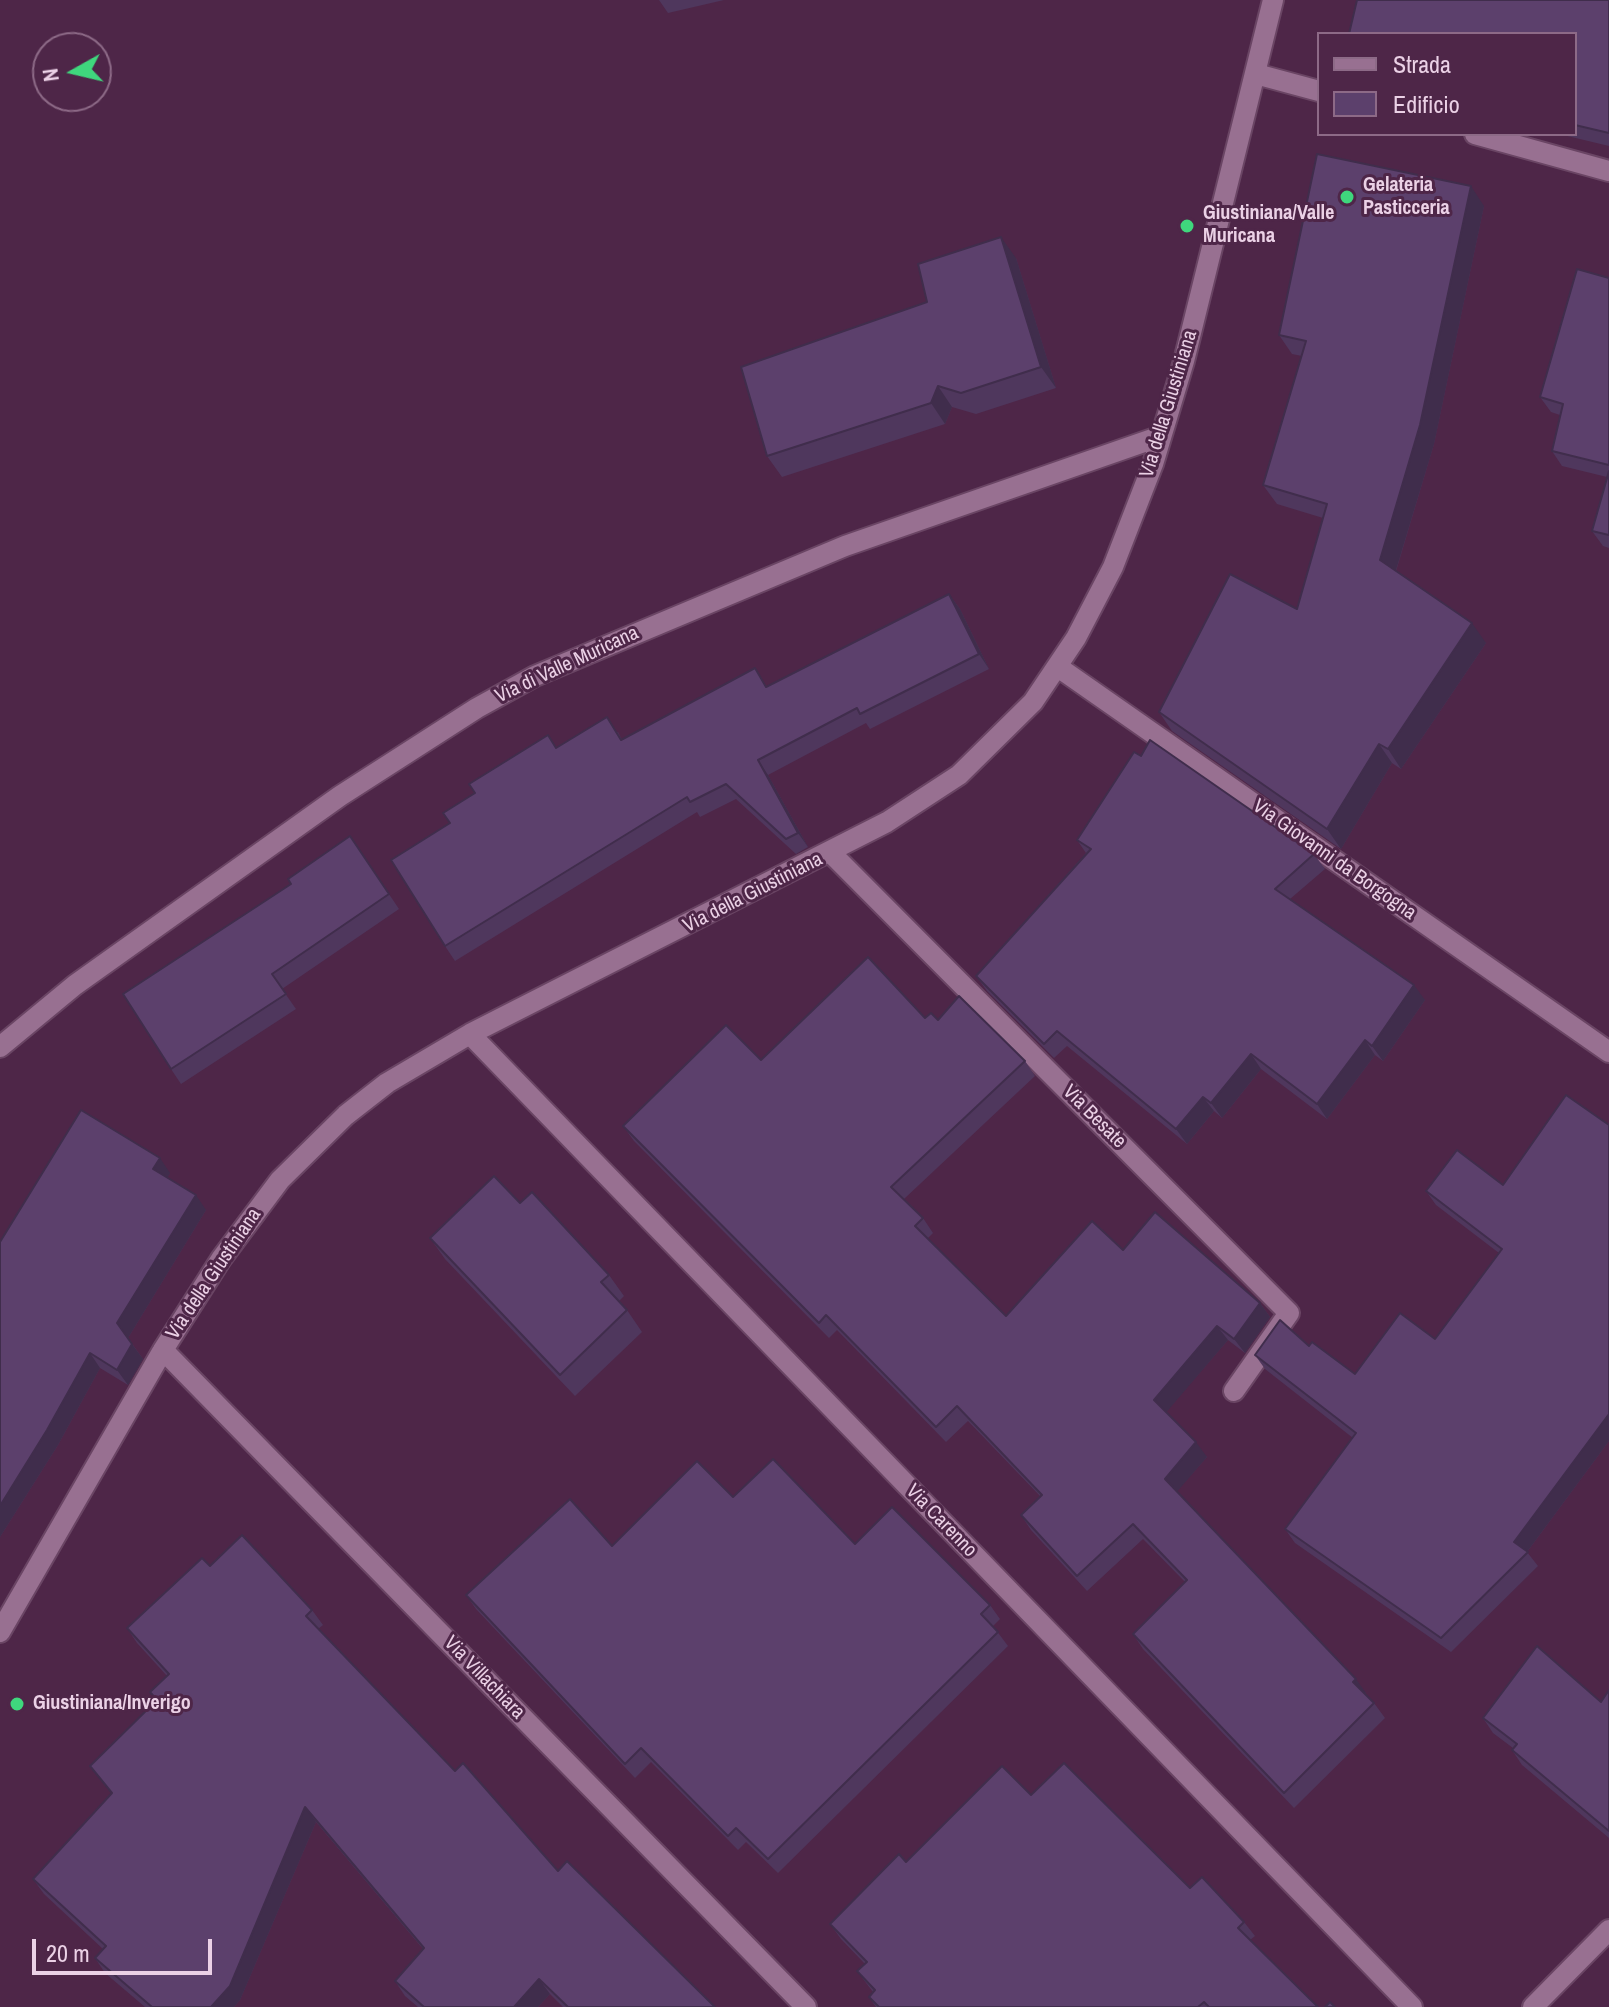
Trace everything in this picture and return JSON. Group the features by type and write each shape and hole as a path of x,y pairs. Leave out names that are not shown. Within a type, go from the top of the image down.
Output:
{"street":[{"name":"Via della Giustiniana","path":"0,1632 163,1350 254,1212 309,1150 387,1083 470,1034 831,853 959,775 1033,702 1058,667 1124,543 1161,436 1184,361 1273,0"},
{"path":"1256,74 1317,90"},
{"path":"1482,136 1609,171"},
{"name":"Via di Valle Muricana","path":"0,1047 75,985 301,822 477,708 535,676 845,546 1161,436"},
{"name":"Via Giovanni da Borgogna","path":"1058,667 1609,1052"},
{"name":"Via Besate","path":"831,853 1289,1313 1234,1391"},
{"name":"Via Carenno","path":"470,1034 1412,2007"},
{"name":"Via Villachiara","path":"163,1350 806,2007"},
{"path":"1533,2007 1609,1930"}],"building":[{"path":"1357,0 1609,0 1609,133 1577,125 1577,32 1349,32"},
{"path":"1317,154 1471,186 1420,425 1380,560 1472,623 1388,749 1379,744 1327,829 1159,712 1230,574 1297,609 1327,504 1263,485 1306,341 1279,335"},
{"path":"1001,237 1041,367 961,393 938,386 931,403 767,456 741,367 927,302 918,264"},
{"path":"1577,269 1609,278 1609,465 1552,451 1563,404 1540,397"},
{"path":"1609,471 1609,535 1592,531"},
{"path":"949,594 979,654 860,714 857,708 758,760 798,833 786,839 726,784 690,802 687,797 445,946 391,860 450,823 443,813 475,793 469,784 548,735 556,748 607,717 621,740 755,668 766,687"},
{"path":"1150,740 1314,854 1275,889 1414,985 1372,1046 1365,1040 1317,1104 1251,1054 1211,1103 1203,1097 1176,1129 1057,1031 1044,1044 976,976 1091,849 1077,840 1134,752 1141,756"},
{"path":"350,836 389,894 272,974 286,994 171,1069 123,994 291,884 288,879"},
{"path":"868,957 925,1018 931,1013 938,1020 959,996 1025,1061 891,1187 923,1218 915,1226 1006,1316 1092,1221 1123,1250 1155,1212 1260,1303 1234,1339 1217,1326 1154,1400 1196,1442 1165,1479 1356,1679 1353,1682 1374,1703 1284,1793 1133,1634 1187,1580 1133,1524 1077,1576 1021,1515 1042,1495 957,1406 936,1427 826,1315 819,1323 623,1126 726,1025 761,1060"},
{"path":"1566,1095 1609,1125 1609,1414 1514,1542 1528,1552 1441,1638 1285,1529 1356,1433 1255,1355 1280,1320 1309,1346 1312,1342 1355,1374 1400,1313 1435,1339 1502,1249 1426,1191 1457,1150 1503,1185"},
{"path":"81,1110 160,1158 153,1169 196,1195 117,1323 132,1344 117,1370 90,1353 0,1506 0,1242"},
{"path":"494,1176 520,1203 532,1192 609,1275 601,1282 627,1310 560,1375 430,1238"},
{"path":"773,1459 855,1544 892,1507 990,1605 981,1614 998,1632 768,1859 736,1828 728,1836 641,1748 625,1764 466,1595 570,1499 612,1546 697,1461 733,1497"},
{"path":"242,1535 312,1610 306,1616 455,1771 463,1763 558,1871 567,1861 715,2007 568,2007 539,1979 514,2007 424,2007 395,1981 424,1948 305,1807 230,1986 211,2007 152,2007 95,1958 106,1946 33,1879 112,1793 90,1766 157,1700 150,1692 169,1674 127,1628 202,1558 210,1566"},
{"path":"1537,1646 1601,1702 1609,1690 1609,1831 1512,1750 1517,1744 1483,1718"},
{"path":"1064,1763 1190,1888 1202,1877 1244,1922 1238,1928 1318,2007 1209,2007 1204,2002 1198,2007 879,2007 869,1997 875,1990 857,1971 867,1962 830,1924 899,1854 906,1862 1002,1766 1031,1795"}],"place":[{"name":"Gelateria Pasticceria","path":"1347,197"},
{"name":"Giustiniana/Valle Muricana","path":"1187,226"},
{"name":"Giustiniana/Inverigo","path":"17,1704"}]}
